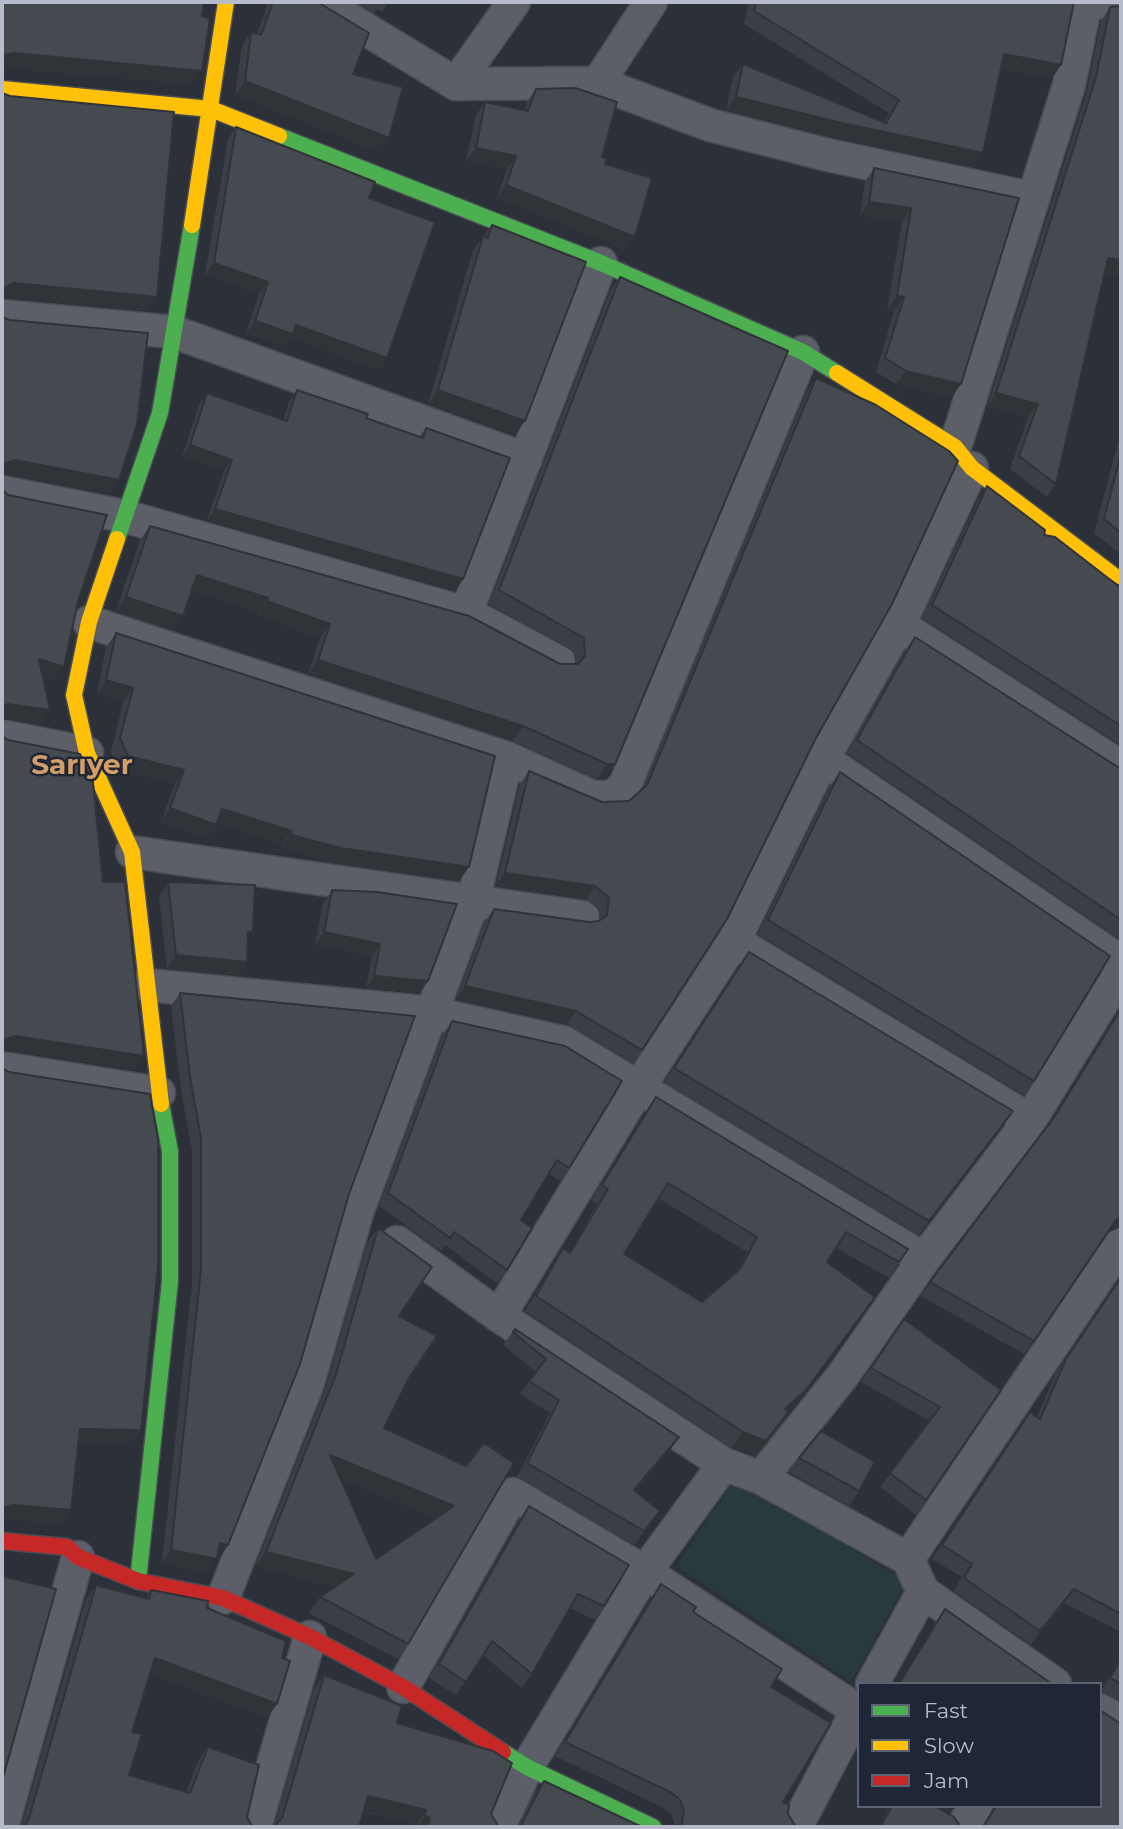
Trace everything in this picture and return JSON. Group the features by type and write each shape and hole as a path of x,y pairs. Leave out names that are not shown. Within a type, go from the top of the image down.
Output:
{"street":[{"path":"138,1581 170,1281 170,1151 159,1093 132,852 87,753 74,695 89,622 160,413 211,109 226,2"},
{"path":"321,2 456,84 598,83 710,125 828,155 1031,198"},
{"path":"456,84 514,2"},
{"path":"598,83 651,2"},
{"path":"499,1316 639,1087 734,941 823,759 899,625 963,458 1031,198 1069,85 1086,2 1121,2"},
{"path":"2,89 211,109 601,263 803,352 963,458 1121,580"},
{"path":"466,613 601,263"},
{"path":"2,316 174,332 526,459"},
{"path":"89,622 507,758 593,797 612,797 625,785 803,352"},
{"path":"2,492 124,516 466,613 558,662"},
{"path":"899,625 1121,767"},
{"path":"2,736 87,753"},
{"path":"223,1598 308,1383 357,1213 473,902 507,758"},
{"path":"823,759 1121,962"},
{"path":"132,852 583,917"},
{"path":"734,941 1030,1120"},
{"path":"761,1478 844,1374 924,1259 1030,1120 1121,972"},
{"path":"148,985 433,1013 563,1042 924,1259"},
{"path":"2,1074 2,1068 159,1093"},
{"path":"357,1213 499,1316 724,1464 761,1478 908,1559 923,1592 1052,1682"},
{"path":"908,1559 1121,1244"},
{"path":"499,1827 527,1767 645,1572 724,1464"},
{"path":"403,1687 513,1494 857,1696"},
{"path":"2,1541 67,1547 78,1557 138,1581 223,1598 310,1637 403,1687 527,1767 653,1827"},
{"path":"2,1827 78,1557"},
{"path":"873,1682 923,1592"},
{"path":"256,1827 310,1637"},
{"path":"796,1827 857,1711"},
{"path":"1102,1711 1121,1722"},
{"path":"962,1827 975,1808"}],"shaded area":[{"path":"735,1480 906,1581 851,1682 677,1566"}],"building":[{"path":"2,2 204,2 202,16 210,19 202,71 14,53 2,56"},
{"path":"273,2 320,2 369,33 353,74 403,87 389,138 245,81 251,32 261,35"},
{"path":"756,2 1074,2 1061,65 1004,54 983,153 736,97 743,64 886,123 899,100 754,11"},
{"path":"1121,6 1121,260 1108,258 1056,484 1019,456 1038,404 996,393 1096,77 1110,7"},
{"path":"575,88 617,102 602,157 607,158 605,164 652,178 635,237 506,185 516,156 476,148 485,102 528,111 536,89"},
{"path":"2,93 10,96 174,112 157,297 14,283 2,289"},
{"path":"236,127 375,182 369,198 435,222 387,358 296,325 293,334 255,321 268,282 214,263"},
{"path":"874,168 1019,198 961,384 906,371 885,358 904,297 897,296 911,208 869,202"},
{"path":"492,225 586,262 525,421 438,390 483,236 488,238"},
{"path":"620,277 788,351 615,764 607,764 523,726 318,660 330,624 267,601 268,598 197,575 183,616 126,597 150,526 469,616 560,664 578,664 585,656 584,638 499,590"},
{"path":"2,317 10,320 148,333 137,424 119,480 15,460 2,464"},
{"path":"816,378 876,405 949,451 958,461 892,604 816,738 727,919 642,1050 576,1011 465,986 494,909 589,922 599,921 607,915 609,898 595,886 505,873 529,771 602,802 629,801 647,785"},
{"path":"297,390 368,414 366,418 423,438 426,428 510,458 463,579 215,509 232,460 190,445 207,393 287,421"},
{"path":"1121,453 1121,533 1104,519"},
{"path":"987,486 1045,530 1044,535 1055,537 1121,586 1121,726 932,605"},
{"path":"2,490 8,495 107,515 78,601 64,667 39,659 50,710 7,704 2,708"},
{"path":"116,633 495,756 469,867 341,848 291,835 292,831 222,809 216,825 170,808 184,770 128,756 120,738 133,688 106,680"},
{"path":"915,637 1121,769 1121,920 857,740"},
{"path":"2,736 8,740 80,754 93,782 103,882 125,882 144,1056 15,1036 2,1040"},
{"path":"840,772 1110,956 1034,1081 768,920"},
{"path":"168,882 255,885 253,932 248,932 247,962 176,955"},
{"path":"332,890 377,892 457,904 428,981 374,976 380,944 324,932"},
{"path":"749,952 1013,1111 929,1221 674,1068"},
{"path":"180,993 415,1016 349,1194 300,1364 228,1545 220,1543 217,1559 171,1550 201,1270 201,1138 190,1077"},
{"path":"1121,1009 1121,1217 1116,1220 1034,1341 930,1282 1055,1116"},
{"path":"452,1021 565,1046 622,1081 569,1168 557,1160 521,1220 532,1228 507,1270 454,1232 450,1238 388,1193"},
{"path":"2,1068 9,1072 150,1094 158,1139 158,1266 141,1430 80,1429 71,1510 13,1505 2,1508"},
{"path":"656,1097 908,1249 899,1262 846,1232 827,1262 875,1297 806,1390 785,1409 789,1411 766,1441 743,1432 536,1296 563,1248 570,1253 608,1189 602,1185","holes":["668,1183 757,1237 740,1269 702,1302 624,1254"]},
{"path":"378,1228 432,1267 399,1316 437,1336 409,1378 384,1428 466,1466 484,1443 514,1463 408,1644 320,1597 354,1574 266,1552 336,1374","holes":["330,1455 454,1506 376,1559"]},
{"path":"1121,1277 1121,1614 1074,1589 1040,1631 964,1578 972,1564 942,1545 1030,1412 1040,1419 1066,1359"},
{"path":"904,1319 1001,1390 926,1500 890,1473 940,1407 871,1368"},
{"path":"515,1329 679,1437 634,1490 660,1511 644,1531 527,1463 559,1400 529,1381 546,1359 513,1332"},
{"path":"821,1431 875,1462 859,1491 799,1458"},
{"path":"529,1506 629,1565 604,1606 578,1594 532,1674 492,1641 466,1682 439,1664"},
{"path":"2,1576 56,1589 2,1781"},
{"path":"661,1584 696,1607 693,1612 782,1669 771,1687 831,1723 783,1802 789,1805 788,1814 796,1827 678,1827 682,1823 684,1811 680,1800 672,1793 565,1742"},
{"path":"96,1585 149,1599 151,1590 208,1601 207,1608 286,1641 282,1658 290,1661 277,1704 155,1658 132,1732 142,1734 129,1775 190,1793 208,1747 259,1765 247,1817 252,1826 256,1827 24,1827 29,1818"},
{"path":"945,1609 1049,1682 900,1682"},
{"path":"1121,1660 1121,1684 1110,1678"},
{"path":"324,1675 402,1706 397,1723 493,1751 512,1763 491,1814 499,1827 428,1827 430,1818 425,1816 426,1810 368,1796 359,1827 273,1827 282,1818"},
{"path":"1102,1711 1121,1724 1121,1827 983,1827 995,1808 1102,1808"},
{"path":"544,1781 642,1827 520,1827"},
{"path":"891,1808 938,1808 954,1817 961,1827 880,1827"}],"traffic: fast":[{"path":"279,136 601,263 803,352 837,373"},
{"path":"117,539 160,413 192,225"},
{"path":"138,1581 170,1281 170,1151 161,1104"},
{"path":"503,1752 527,1767 653,1827"}],"traffic: slow":[{"path":"192,225 226,2"},
{"path":"2,89 211,109 279,136"},
{"path":"837,373 955,447 972,468 1121,581"},
{"path":"117,539 89,622 74,695 87,753 132,852 161,1104"}],"traffic: jam":[{"path":"2,1541 67,1547 78,1557 138,1581 223,1598 310,1637 403,1687 503,1752"}],"district":[{"name":"Sarıyer","path":"82,766"}]}
